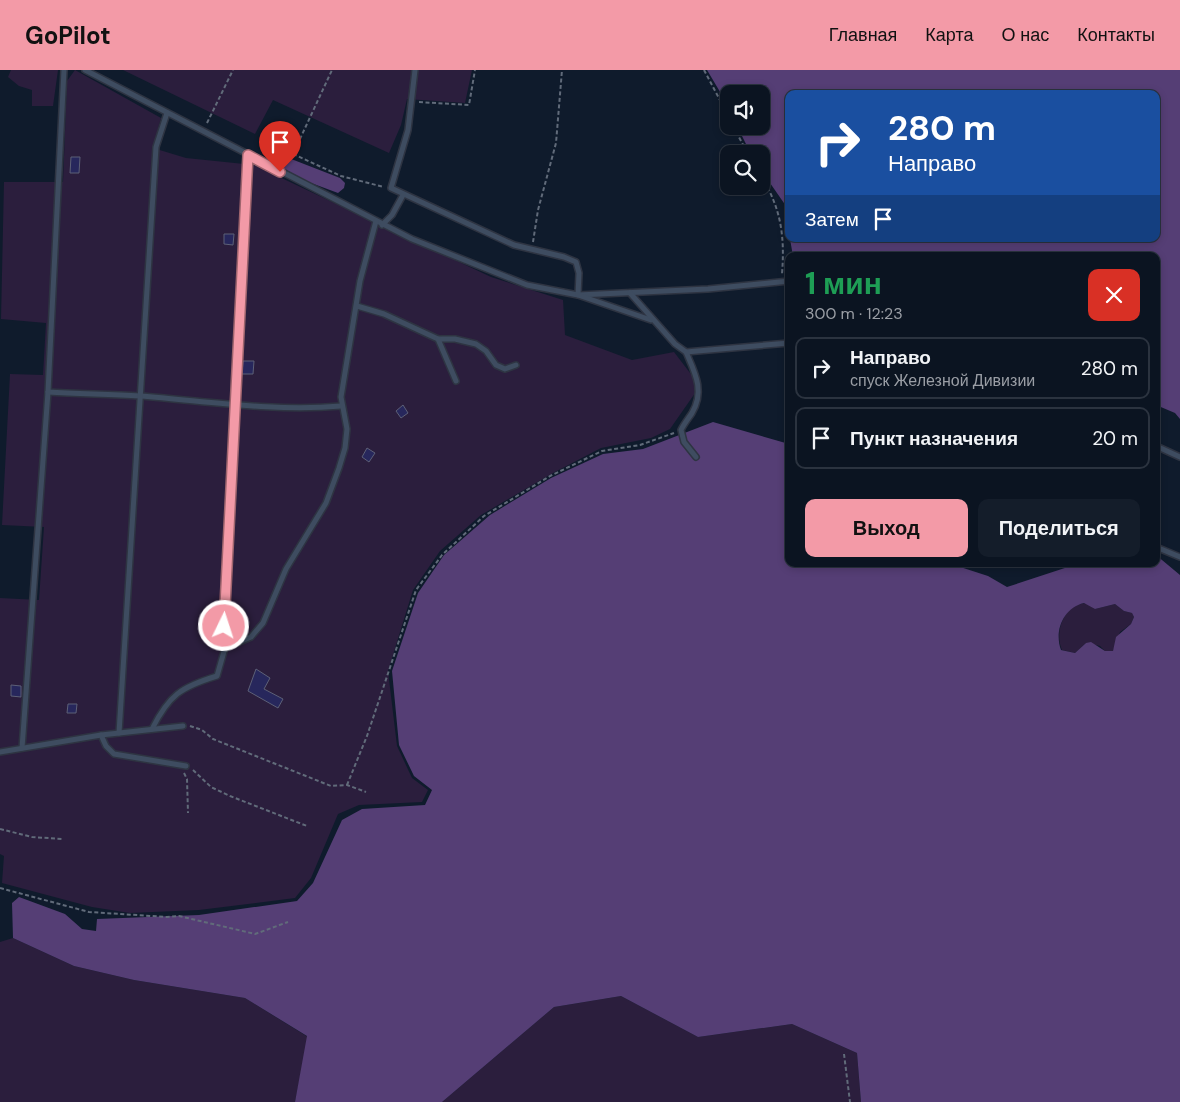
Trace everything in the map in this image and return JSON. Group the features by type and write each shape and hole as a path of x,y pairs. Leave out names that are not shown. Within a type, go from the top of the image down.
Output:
{"lane":[{"path":"22,748 48,392 64,70"},
{"path":"85,70 412,239 527,285 578,296 651,320"},
{"path":"415,70 408,130 391,188 514,245 564,257 576,262 579,274 578,296"},
{"path":"119,733 156,147 166,113"},
{"path":"152,729 164,706 189,684 217,676 225,648 224,626 234,406 248,155"},
{"path":"382,225 392,214 403,195"},
{"path":"225,648 252,637 263,623 286,569 326,503 345,448 347,429 341,406 360,282 376,222"},
{"path":"578,296 752,286 785,281"},
{"path":"630,293 651,320 674,344 686,352 697,378 700,392 698,402 681,430 684,442 696,457"},
{"path":"357,306 384,314 438,339 455,339 476,344 486,351 496,365 505,369 516,366"},
{"path":"438,339 456,381"},
{"path":"686,352 785,343"},
{"path":"48,392 139,396 234,406 316,409 341,406"},
{"path":"1160,448 1180,457"},
{"path":"1160,549 1180,557"},
{"path":"0,752 102,735 183,726"},
{"path":"102,735 106,746 114,754 186,766"}],"path":[{"path":"202,132 233,70"},
{"path":"293,154 332,70"},
{"path":"411,101 469,105 475,70"},
{"path":"531,249 538,210 556,143 562,70"},
{"path":"704,70 720,100"},
{"path":"264,163 268,152 274,150 293,154 340,176 391,188"},
{"path":"770,194 779,212 783,258 781,281"},
{"path":"347,785 367,736 416,590 442,554 484,516 550,476 602,451 640,445 681,430"},
{"path":"183,726 194,726 213,739 331,786 347,785 366,792"},
{"path":"180,764 187,779 188,813"},
{"path":"186,766 211,786 230,796 307,826"},
{"path":"0,829 32,837 62,839"},
{"path":"0,888 88,912 167,917 179,916 255,934 288,922"},
{"path":"844,1054 850,1102"}],"shaded area":[{"path":"11,70 58,70 53,106 32,106 32,90 19,86 8,77"},
{"path":"75,70 161,118 153,148 186,158 254,165 491,277 563,300 565,335 632,360 674,352 700,386 670,429 651,438 601,448 553,473 481,515 440,551 413,590 388,671 397,746 412,778 428,790 422,802 359,805 338,814 311,878 295,898 199,910 130,913 92,907 2,883 4,856 0,854 0,598 39,600 44,527 2,525 10,374 43,375 46,323 1,319 4,182 63,182 67,81"},
{"path":"123,70 472,70 465,103 407,99 401,125 389,153 273,100 255,134"},
{"path":"707,70 1180,70 1180,419 1175,413 1160,407 1160,252 792,252 791,242 1160,242 1160,90 785,90 785,205 770,183 770,145 746,145 742,135 770,135 770,85 720,85 720,92"},
{"path":"269,155 281,155 340,178 345,183 344,188 338,193 303,180 268,159"},
{"path":"713,422 785,443 785,567 960,567 988,576 1007,587 1068,567 1160,567 1160,558 1180,575 1180,1102 861,1102 857,1053 792,1024 698,1037 621,996 554,1007 442,1102 295,1102 307,1036 245,998 134,980 74,966 13,938 12,903 19,897 65,914 82,929 96,931 97,919 199,915 297,901 313,883 342,820 362,809 425,805 432,790 414,776 399,745 392,671 418,593 444,555 490,515 551,478 603,454 643,449","holes":["1084,603 1095,609 1115,604 1124,611 1132,613 1134,617 1131,624 1116,637 1113,651 1105,651 1091,642 1086,643 1075,653 1061,650 1059,643 1060,628 1062,621 1071,610"]},
{"path":"1087,603 1095,609 1115,604 1124,611 1132,613 1134,617 1131,624 1120,632 1113,651 1105,651 1100,646 1086,643 1075,653 1062,650 1059,635 1063,620 1072,608"},
{"path":"13,938 74,966 134,980 245,998 308,1037 295,1102 0,1102 0,942"},
{"path":"621,996 698,1037 792,1024 857,1053 861,1102 442,1102 554,1007"}],"building":[{"path":"71,157 80,157 79,173 70,173"},
{"path":"224,234 234,234 233,245 224,244"},
{"path":"243,361 254,361 253,374 242,374"},
{"path":"403,405 408,413 401,418 396,411"},
{"path":"367,448 375,453 369,462 362,457"},
{"path":"256,669 270,678 264,689 283,699 278,708 248,691"},
{"path":"11,685 21,686 21,697 11,696"},
{"path":"68,704 77,704 76,713 67,713"}],"route":[{"path":"224,626 240,275 248,155 280,172"}]}
